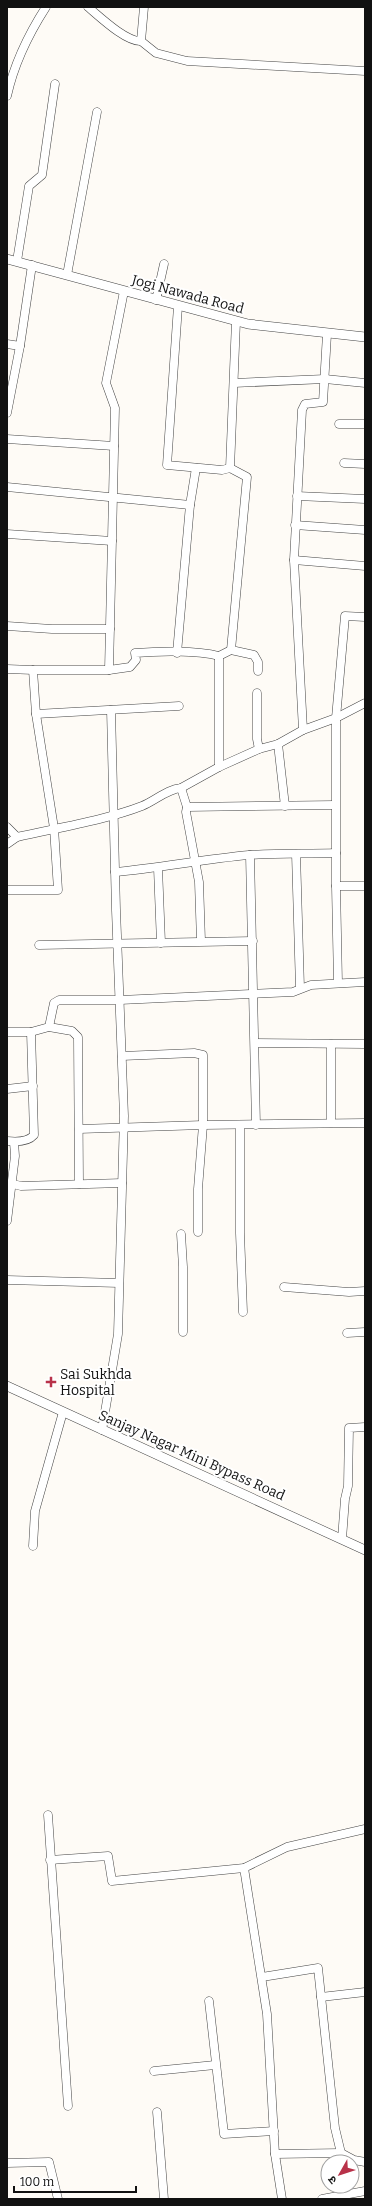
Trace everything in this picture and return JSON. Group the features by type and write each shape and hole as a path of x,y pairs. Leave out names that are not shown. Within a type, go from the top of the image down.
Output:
{"street":[{"path":"7,96 13,70 35,24 46,7"},
{"path":"88,7 125,36 136,41 141,41 156,53 187,61 365,71"},
{"path":"141,41 144,7"},
{"path":"17,261 29,186 42,175 55,84"},
{"path":"67,275 97,112"},
{"name":"Jogi Nawada Road","path":"7,259 248,324 327,334 365,337"},
{"path":"156,300 164,264"},
{"path":"7,413 20,346 32,265"},
{"path":"109,670 114,408 106,383 124,291"},
{"path":"178,306 167,465 222,470 230,468 247,476 231,650"},
{"path":"230,468 236,321"},
{"path":"303,730 294,560 295,525 302,410 304,404 323,402 327,334"},
{"path":"7,344 20,346"},
{"path":"234,383 325,379 365,383"},
{"path":"339,424 365,424"},
{"path":"7,439 114,446"},
{"path":"344,463 365,464"},
{"path":"177,653 190,505 196,468"},
{"path":"7,487 190,505"},
{"path":"297,496 365,499"},
{"path":"295,525 365,530"},
{"path":"7,534 112,541"},
{"path":"294,560 365,566"},
{"path":"338,983 335,805 336,718 345,616 365,617"},
{"path":"7,626 52,629 110,629"},
{"path":"7,669 109,670 130,667 136,660 135,653 211,654 219,656 231,650 254,655 258,662 258,671"},
{"path":"219,656 219,767"},
{"path":"7,890 58,890 54,828 36,714 34,670"},
{"path":"258,693 257,739 259,749"},
{"path":"7,844 17,837 142,806 174,789 181,788 219,767 259,749 278,744 303,730 336,718 365,702"},
{"path":"36,714 179,706"},
{"path":"102,1430 118,1334 124,1129 117,944 111,710"},
{"path":"278,744 285,806"},
{"path":"181,788 187,807 186,812 199,882 201,941"},
{"path":"187,807 335,805"},
{"path":"7,827 17,837"},
{"path":"115,872 158,868 194,861 250,855 336,853"},
{"path":"296,854 300,988"},
{"path":"250,855 256,1125"},
{"path":"158,868 161,943"},
{"path":"336,886 365,886"},
{"path":"39,945 253,941"},
{"path":"49,1027 54,1004 59,1000 120,1000 293,992 311,985 365,982"},
{"path":"7,1032 24,1030 31,1032 49,1027 72,1031 78,1037 79,1184"},
{"path":"7,1221 13,1184 15,1156 10,1142 31,1138 34,1135 31,1032"},
{"path":"255,1042 365,1044"},
{"path":"331,1044 331,1123"},
{"path":"122,1056 194,1053 203,1055 203,1125 198,1189 198,1232"},
{"path":"7,1089 33,1086"},
{"path":"79,1129 124,1129 203,1125 240,1126 365,1123"},
{"path":"240,1126 240,1233 243,1312"},
{"path":"13,1184 21,1186 122,1183"},
{"path":"181,1234 183,1267 183,1332"},
{"path":"7,1280 119,1283"},
{"path":"284,1287 349,1292 365,1291"},
{"path":"347,1333 365,1332"},
{"name":"Sanjay Nagar Mini Bypass Road","path":"7,1386 365,1550"},
{"path":"33,1546 35,1511 63,1412"},
{"path":"342,1539 344,1498 348,1486 349,1428 365,1428"},
{"path":"48,1815 68,2106"},
{"path":"50,1860 108,1856 112,1881 244,1868 287,1847 365,1829"},
{"path":"244,1868 268,2014 275,2154 282,2199"},
{"path":"262,1976 318,1968 335,2128 341,2153"},
{"path":"321,1996 365,1992"},
{"path":"209,2001 215,2065 224,2134 274,2131"},
{"path":"154,2071 215,2065"},
{"path":"157,2112 162,2199"},
{"path":"275,2154 341,2153 354,2160 365,2162"},
{"path":"7,2163 49,2162 58,2199"},
{"path":"322,2199 365,2191"}],"place":[{"name":"Sai Sukhda Hospital","path":"51,1382"}]}
